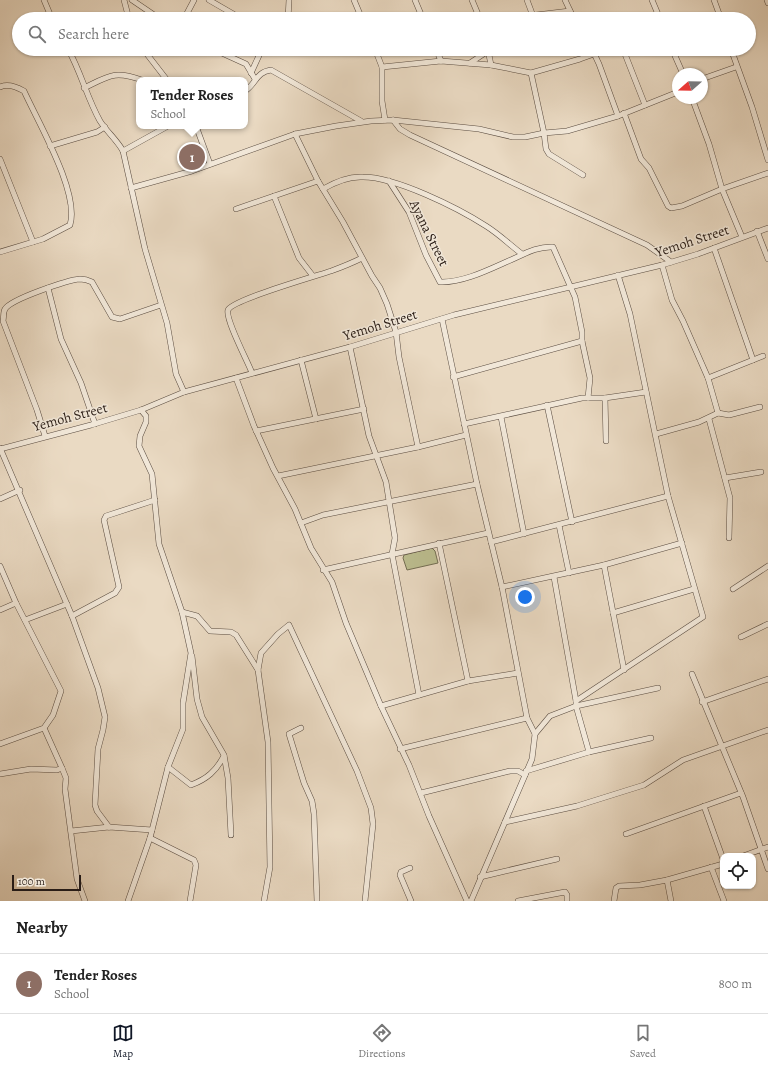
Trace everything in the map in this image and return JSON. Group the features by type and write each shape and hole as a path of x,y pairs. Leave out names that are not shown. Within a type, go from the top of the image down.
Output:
{"street":[{"path":"44,0 49,12"},
{"path":"124,0 127,11"},
{"path":"127,11 132,0 150,12"},
{"path":"138,0 155,12"},
{"path":"188,12 194,0"},
{"path":"210,0 230,12"},
{"path":"288,12 289,0"},
{"path":"354,0 359,12"},
{"path":"415,0 420,12"},
{"path":"472,0 477,12"},
{"path":"528,0 532,12"},
{"path":"563,12 570,11 565,0"},
{"path":"652,0 657,12"},
{"path":"715,0 719,12"},
{"path":"71,56 84,88 105,127 118,141 123,151 161,306 167,323 176,374 184,392"},
{"path":"148,56 165,77"},
{"path":"229,56 246,64 255,79"},
{"path":"251,73 259,56"},
{"path":"378,56 382,66 382,101 385,120"},
{"path":"439,56 441,60"},
{"path":"470,63 480,56"},
{"path":"489,56 491,65"},
{"path":"382,66 441,60 491,65 531,73 580,60 586,56"},
{"path":"595,56 618,116"},
{"path":"626,56 645,105"},
{"path":"675,56 680,68"},
{"path":"732,56 752,107 768,160"},
{"path":"708,77 736,67"},
{"path":"248,87 260,73 271,70 362,122"},
{"path":"531,73 544,133 546,150 549,154 583,175"},
{"path":"84,88 112,75 129,75 136,78"},
{"path":"0,87 16,87 24,91 65,180 73,215 70,225 33,242 0,252"},
{"path":"131,188 192,171 295,134 362,122 393,120 479,129 513,137 567,131 618,116 672,94"},
{"path":"694,104 709,144 722,189 742,237"},
{"path":"624,113 641,159 649,168 668,206 675,208 682,206 722,189 768,173"},
{"path":"393,120 400,129 410,135 646,245 671,262"},
{"path":"50,146 96,132 105,127"},
{"path":"123,151 163,129"},
{"path":"197,129 210,164"},
{"path":"295,134 318,181 380,288 396,332 399,357 418,447"},
{"path":"0,159 33,242"},
{"path":"323,189 337,181 361,176 389,181 406,186 486,226 522,254 538,249 553,247 572,285 590,378 588,398"},
{"path":"236,209 318,181"},
{"name":"Ayana Street","path":"389,181 409,212 426,255 440,282 447,282 467,277 522,254"},
{"path":"274,196 299,258 313,276"},
{"name":"Yemoh Street","path":"0,449 95,424 141,410 184,392 350,347 442,319 572,285 662,265 768,228"},
{"path":"757,231 768,259"},
{"path":"714,248 753,360"},
{"path":"252,373 231,325 228,309 248,299 362,258"},
{"path":"662,265 672,300 684,321 708,378 718,413"},
{"path":"535,734 550,716 576,703 703,617 668,496 630,314 618,275"},
{"path":"45,436 37,410 3,321 4,309 10,304 48,288 79,279 92,282 112,317 115,319 120,319 161,306"},
{"path":"48,288 60,339 81,383 95,424"},
{"path":"442,319 453,377 490,542 502,586 527,718 535,734 534,751 471,901"},
{"path":"453,377 582,341"},
{"path":"350,347 369,436 386,482 395,538 392,554 419,695"},
{"path":"708,378 763,356"},
{"path":"301,360 316,419"},
{"path":"236,378 256,431 301,523 311,548 323,570 332,582 346,623 381,706 421,792 429,816 468,901"},
{"path":"464,424 501,417 547,405 588,398 605,398 646,392"},
{"path":"605,398 606,441"},
{"path":"547,405 572,522"},
{"path":"656,434 708,418 718,413 729,415 760,407"},
{"path":"256,431 364,409"},
{"path":"141,410 146,416 146,422 140,436 139,446 152,474 159,544 182,612 192,653 197,699 202,717 224,755 228,778 231,835"},
{"path":"501,417 524,534"},
{"path":"708,418 730,498 729,538"},
{"path":"278,476 418,447 466,434"},
{"path":"0,449 20,490 95,676 105,717 104,730 98,749 95,806 109,827"},
{"path":"725,478 762,472"},
{"path":"301,523 323,515 477,484"},
{"path":"0,499 20,490"},
{"path":"490,542 668,496"},
{"path":"72,616 115,593 119,587 104,520 106,516 155,500"},
{"path":"559,525 569,573"},
{"path":"323,570 488,533"},
{"path":"439,543 468,681"},
{"path":"502,586 604,565 682,543"},
{"path":"604,565 624,670"},
{"path":"0,566 16,603 61,691 53,716 44,728 0,744"},
{"path":"733,589 768,566"},
{"path":"554,576 576,703 588,752"},
{"path":"614,613 694,589"},
{"path":"0,610 16,603"},
{"path":"25,620 67,604"},
{"path":"182,612 197,616 210,632 231,632 236,635 258,670"},
{"path":"741,637 768,624"},
{"path":"264,901 270,867 268,742 258,670 261,654 288,625 357,770 371,808 373,824 365,901"},
{"path":"128,901 150,838 168,767 183,730 183,703 192,653"},
{"path":"381,706 468,681 518,672"},
{"path":"692,674 720,746 741,793 768,868"},
{"path":"702,702 768,679"},
{"path":"576,703 658,688"},
{"path":"400,749 527,718"},
{"path":"44,728 66,778 65,789 77,879 85,901"},
{"path":"301,728 289,734 304,783 312,801 314,814 317,901"},
{"path":"505,822 585,804 644,784 674,764 720,746 768,730"},
{"path":"421,792 510,771 525,773 588,752 651,738"},
{"path":"168,767 191,785 202,780 217,769 224,755"},
{"path":"0,774 31,770 57,770 62,768"},
{"path":"626,834 741,793"},
{"path":"704,806 721,853"},
{"path":"70,831 109,827 152,830"},
{"path":"150,838 194,860 196,865 190,901"},
{"path":"751,853 768,846"},
{"path":"480,877 557,859"},
{"path":"614,901 616,888 619,886 637,886 667,880 720,865"},
{"path":"410,868 401,872 400,875 411,901"},
{"path":"710,868 724,901"},
{"path":"667,880 670,901"},
{"path":"518,901 565,892 567,895 567,901"}],"green space":[{"path":"432,548 435,551 438,563 407,570 403,558 404,555"}],"place":[{"name":"Tender Roses","path":"192,157"}]}
